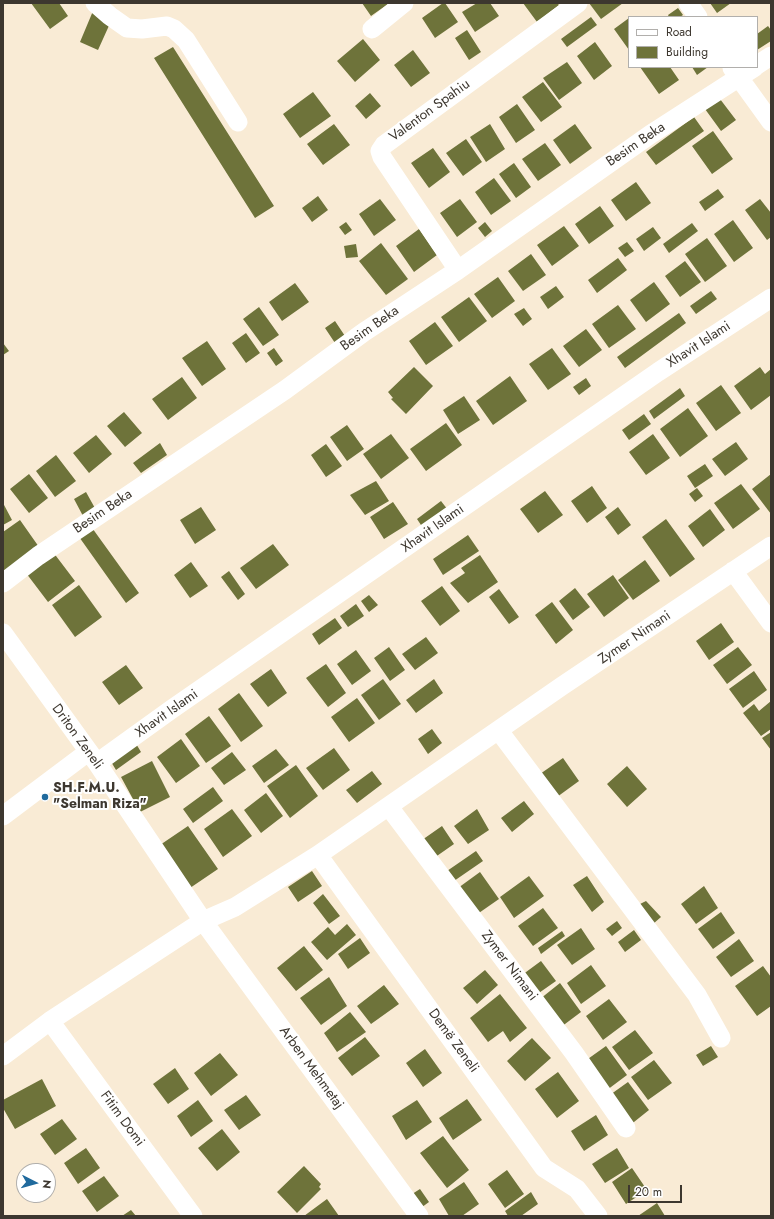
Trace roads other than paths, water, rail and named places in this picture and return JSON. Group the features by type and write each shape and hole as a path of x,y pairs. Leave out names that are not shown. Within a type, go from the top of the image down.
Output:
{"street":[{"path":"95,3 127,28 142,29 167,26 174,29 186,40 238,122"},
{"path":"372,29 404,3"},
{"name":"Valenton Spahiu","path":"458,270 382,158 380,151 384,145 578,3"},
{"path":"688,3 697,16"},
{"name":"Besim Beka","path":"758,65 771,56"},
{"name":"Besim Beka","path":"3,583 38,556 285,390 364,332 458,270 645,139 735,72 749,68"},
{"path":"735,72 771,122"},
{"name":"Xhavit Islami","path":"3,816 92,758 178,705 652,376 771,298"},
{"name":"Zymer Nimani","path":"203,921 235,907 318,855 562,686 771,546"},
{"path":"733,571 771,623"},
{"name":"Driton Zeneli","path":"3,633 92,758 203,921"},
{"path":"499,731 697,994 721,1038"},
{"name":"Zymer Nimani","path":"389,807 574,1053 626,1128"},
{"name":"Demë Zeneli","path":"318,855 544,1168 577,1189 598,1216"},
{"path":"3,1056 50,1021 203,921"},
{"name":"Arben Mehmetaj","path":"203,921 419,1216"},
{"name":"Fitim Domi","path":"50,1021 193,1216"}],"place":[{"name":"SH.F.M.U. \"Selman Riza\"","path":"45,797"}]}
